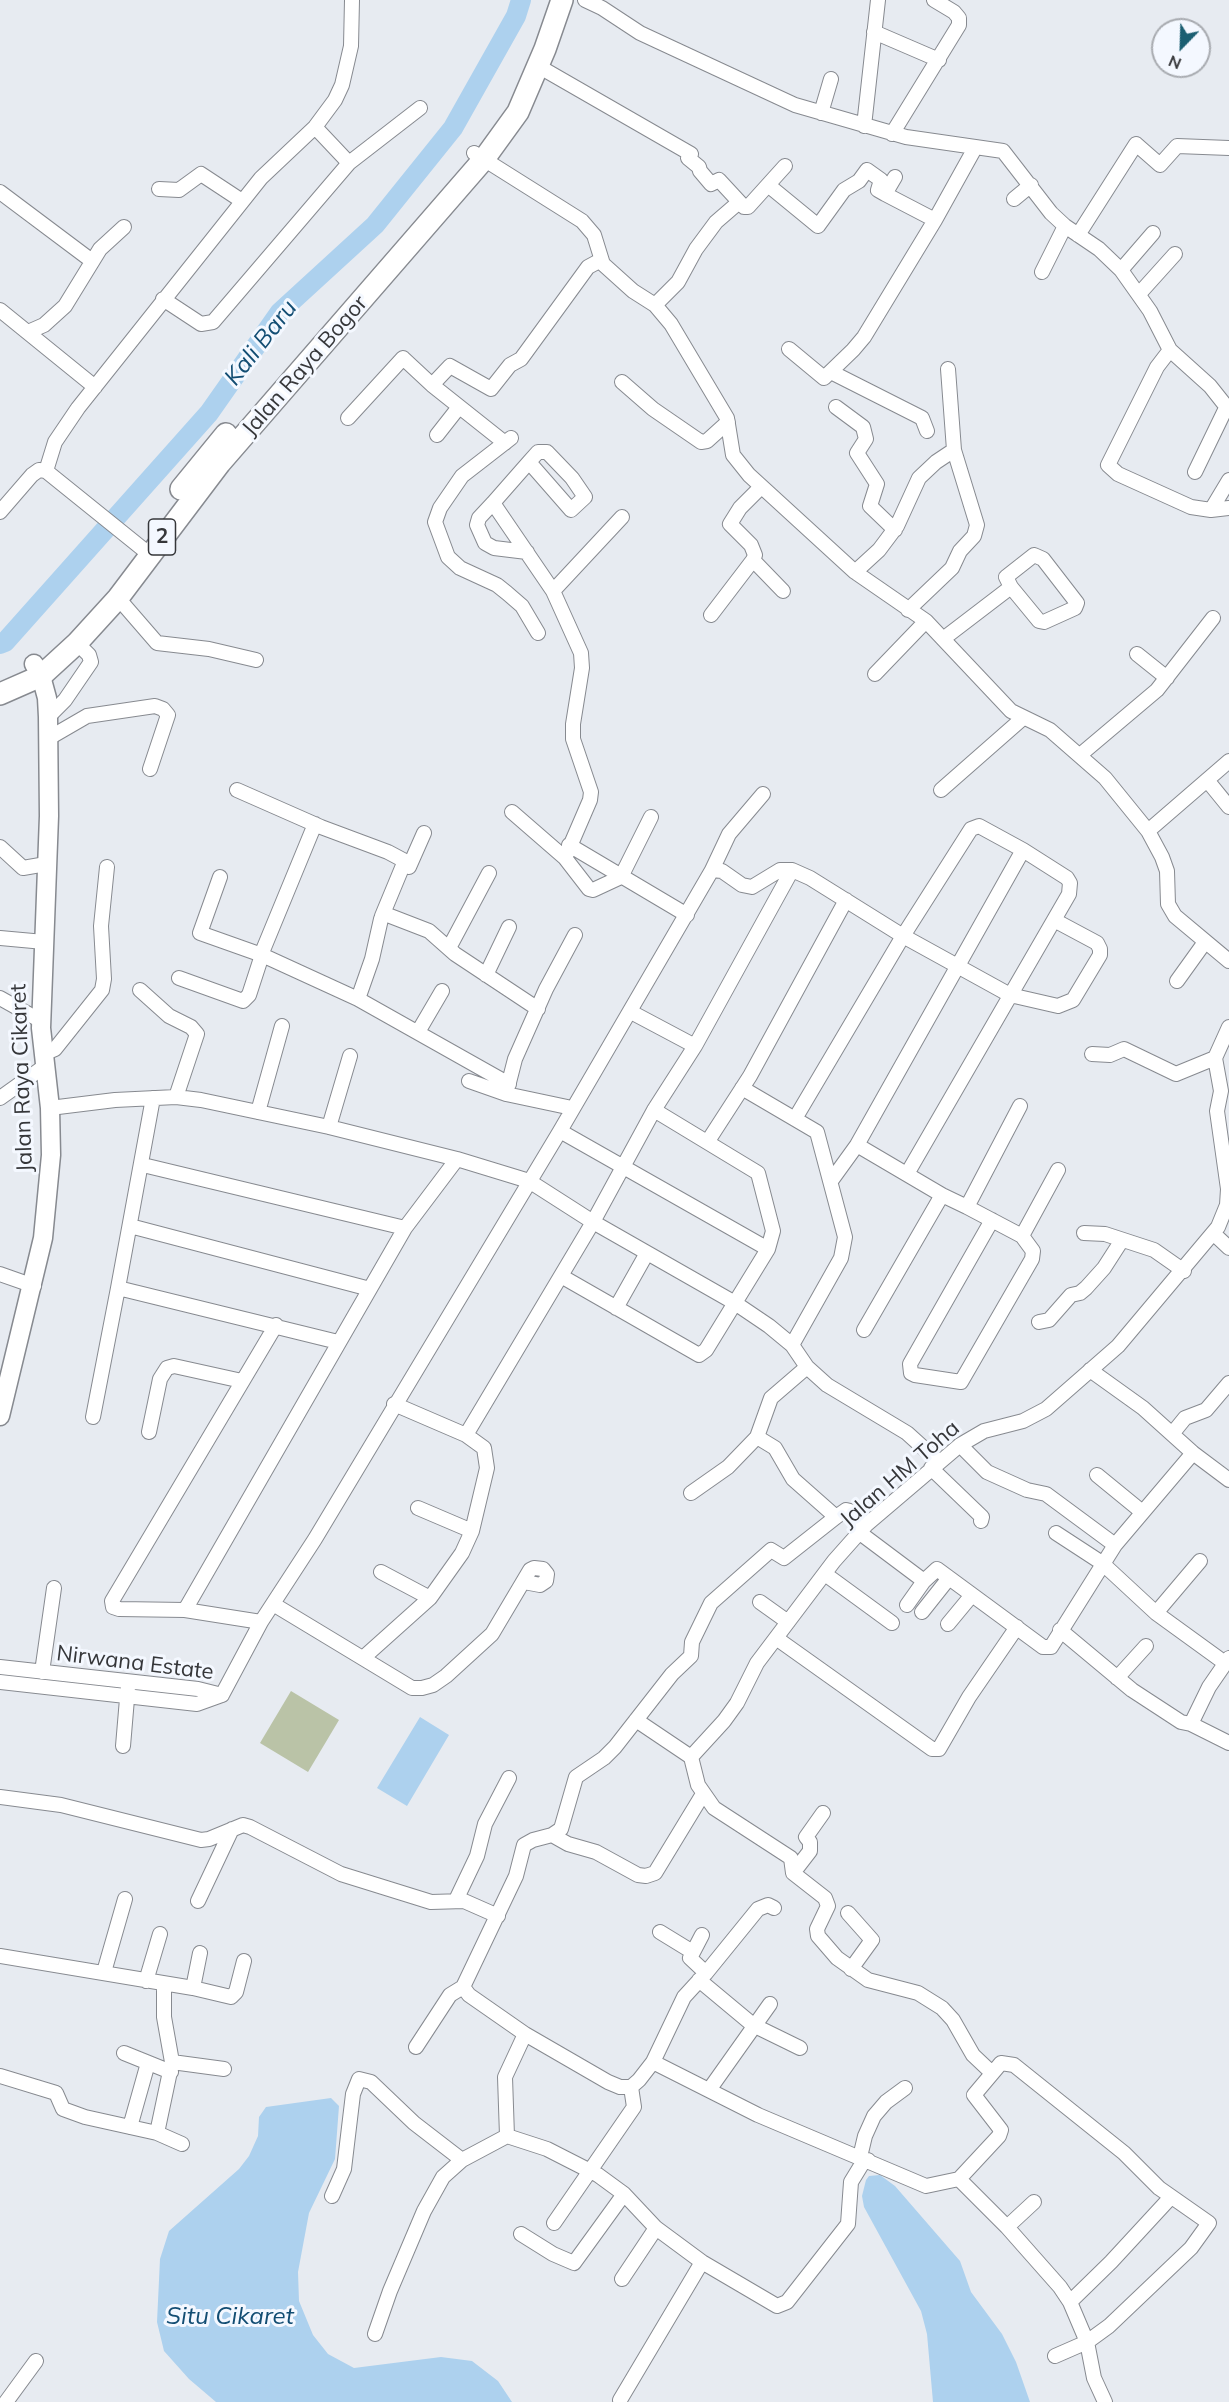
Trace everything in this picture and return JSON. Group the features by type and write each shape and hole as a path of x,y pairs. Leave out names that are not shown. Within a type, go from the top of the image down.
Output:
{"highway":[{"name":"Jalan Raya Bogor","path":"479,156 521,76 548,0"},
{"name":"Jalan Raya Bogor","path":"0,694 77,643 117,598 144,550 205,458 304,358 518,112 562,0"},
{"name":"Jalan Raya Bogor","path":"0,681 37,670 144,550"}],"main road":[{"name":"Jalan Raya Cikaret","path":"1,1408 34,1286 49,1197 50,1108 41,1021 49,816 49,738 48,717 37,670"}],"street":[{"path":"46,471 55,442 163,299 277,160 315,127 335,100 342,85 351,45 352,0"},
{"path":"585,0 660,43 795,105 892,134 1003,151 1065,226 1099,249 1121,270 1139,294 1170,350 1210,386 1227,409 1195,472"},
{"path":"864,126 878,0"},
{"path":"892,134 956,32 959,18 948,7 934,0"},
{"path":"874,32 939,60"},
{"path":"538,66 691,154 688,158 699,167 711,184 718,180 738,203 748,207 785,166"},
{"path":"821,113 831,79"},
{"path":"163,299 201,324 213,322 349,163 420,108"},
{"path":"315,127 349,163"},
{"path":"1078,235 1136,144 1160,165 1177,146 1229,148"},
{"path":"789,349 823,378 864,337 935,220 975,148"},
{"path":"479,156 582,221 594,235 601,260 633,291 655,304 671,324 728,422 733,455 761,487 855,572 926,621 998,699 1023,718 1050,730 1105,778 1148,831 1167,871 1168,904 1175,916 1229,961"},
{"path":"768,185 818,226 844,190 859,181 867,170 881,180 878,190 935,220"},
{"path":"159,189 179,190 201,174 242,201"},
{"path":"885,195 895,177"},
{"path":"1014,199 1031,185"},
{"path":"1,194 92,261"},
{"path":"655,304 678,282 696,249 716,222 738,203"},
{"path":"1042,272 1065,226"},
{"path":"28,332 44,325 65,306 100,249 124,227"},
{"path":"1121,270 1153,233"},
{"path":"1139,294 1175,254"},
{"path":"432,385 450,366 491,389 510,366 527,352 588,267 601,260"},
{"path":"0,309 95,387"},
{"path":"1170,350 1157,367 1108,465 1118,474 1191,507 1211,510 1229,508"},
{"path":"348,418 401,358 459,406 508,441 462,476 440,508 435,522 448,557 460,568 497,585 512,597 522,606 538,633"},
{"path":"908,610 952,568 977,525 954,450 948,369"},
{"path":"831,372 922,418 927,431"},
{"path":"622,381 653,409 701,442 707,441 728,422"},
{"path":"437,435 459,406"},
{"path":"836,406 862,427 866,439 857,453 877,484 870,506 894,530"},
{"path":"855,572 879,550 894,530 919,478 936,462 954,450"},
{"path":"527,552 494,548 485,543 477,525 529,462"},
{"path":"0,512 32,475 39,470 46,471 144,550"},
{"path":"1211,510 1229,480"},
{"path":"711,615 753,560 751,545 730,521 761,487"},
{"path":"493,503 554,591 581,653 582,668 573,724 573,739 591,792 590,800 567,852"},
{"path":"554,591 622,517"},
{"path":"1035,555 1039,556 1076,600 1077,606 1041,622 1011,587 1006,577 1008,573 1035,555"},
{"path":"753,560 783,591"},
{"path":"943,639 1011,587"},
{"path":"117,598 157,643 209,649 256,660"},
{"path":"1080,755 1130,714 1167,678 1213,618"},
{"path":"875,674 926,621"},
{"path":"48,717 64,700 91,662 90,655 77,643"},
{"path":"1137,654 1167,678"},
{"path":"49,738 87,716 155,706 163,709 168,715 150,769"},
{"path":"941,790 1023,718"},
{"path":"1148,831 1229,761"},
{"path":"1207,780 1229,807"},
{"path":"237,790 315,824 388,852 403,860 409,867 424,833"},
{"path":"276,1324 112,1601 113,1607 185,1610 261,1623 315,1539 631,1012 712,870 729,834 763,794"},
{"path":"512,812 567,852 621,877 687,915"},
{"path":"567,852 589,889 600,888 621,877 651,817"},
{"path":"179,978 243,1001 249,995 262,955 315,824"},
{"path":"796,1117 903,936 971,829 979,826 1023,850 1071,883 1069,894 907,1174"},
{"path":"0,847 22,868 46,864"},
{"path":"831,1180 857,1145 1023,850"},
{"path":"357,999 372,959 382,916 404,863"},
{"path":"0,1098 55,1049 102,990 101,926 107,867"},
{"path":"712,870 722,871 742,885 752,887 780,870 792,870 956,967 1010,995 1048,1005 1065,1005 1073,1000 1100,956 1097,943 1054,920"},
{"path":"466,1435 593,1222 654,1110 694,1046 792,870"},
{"path":"449,948 489,873"},
{"path":"220,877 199,933 262,955 357,999 418,1032 507,1089"},
{"path":"708,1141 742,1088 846,900"},
{"path":"382,916 388,915 429,931 486,975 537,1009"},
{"path":"486,975 509,927"},
{"path":"507,1089 515,1059 537,1009 575,935"},
{"path":"0,938 44,942"},
{"path":"1177,981 1204,942"},
{"path":"140,990 169,1016 191,1027 197,1034 176,1097"},
{"path":"418,1032 442,991"},
{"path":"0,998 41,1021"},
{"path":"631,1012 694,1046"},
{"path":"258,1112 282,1026"},
{"path":"1092,1054 1110,1055 1122,1042 1176,1074 1221,1054 1229,1027"},
{"name":"Jalan HM Toha","path":"691,1757 737,1703 748,1679 776,1638 863,1529 960,1445 984,1431 1023,1421 1046,1408 1118,1346 1213,1233 1224,1216 1228,1189 1217,1111 1221,1091 1221,1054"},
{"path":"329,1127 350,1056"},
{"path":"469,1081 507,1089 572,1108"},
{"path":"742,1088 796,1117 817,1132 845,1237 845,1249 792,1345"},
{"path":"50,1108 115,1100 176,1097 329,1127 457,1159 529,1181 593,1222 735,1303 792,1345 807,1367 827,1385 914,1437 935,1465 982,1517 981,1521"},
{"path":"93,1417 153,1098"},
{"path":"968,1207 1020,1106"},
{"path":"561,1276 699,1355 706,1350 768,1250 773,1231 760,1176 708,1141 654,1110"},
{"path":"560,1131 768,1250"},
{"path":"857,1145 942,1195 968,1207 1022,1236 1033,1251 1032,1259 963,1380 956,1383 911,1373 910,1364 992,1220"},
{"path":"185,1610 405,1228 457,1159"},
{"path":"142,1165 405,1228"},
{"path":"1022,1236 1058,1170"},
{"path":"864,1329 942,1195"},
{"path":"130,1226 370,1289"},
{"path":"1084,1233 1098,1232 1154,1250 1184,1270"},
{"path":"1213,1233 1229,1248"},
{"path":"1039,1322 1049,1320 1071,1295 1086,1288 1104,1268 1122,1240"},
{"path":"616,1308 647,1253"},
{"path":"0,1274 34,1286"},
{"path":"118,1288 276,1324 338,1342"},
{"path":"148,1432 160,1379 167,1368 174,1366 242,1381"},
{"path":"691,1493 728,1467 757,1437 771,1398 807,1367"},
{"path":"1090,1370 1143,1408 1193,1453 1229,1480"},
{"path":"1172,1434 1185,1418 1206,1410 1229,1383"},
{"path":"363,1658 430,1599 462,1553 472,1531 487,1460 484,1448 466,1435 394,1404"},
{"path":"757,1437 775,1448 793,1479 837,1517"},
{"path":"960,1445 987,1472 1027,1490 1047,1494 1115,1545"},
{"path":"907,1605 924,1581 937,1569 1047,1648 1053,1645 1060,1630 1115,1545 1141,1511 1193,1453"},
{"path":"1097,1475 1141,1511"},
{"path":"418,1508 472,1531"},
{"path":"416,2047 450,1995 463,1987 468,1971 498,1916 516,1876 524,1845 552,1835 565,1822 576,1778 604,1758 672,1674 691,1656 692,1642 711,1603 771,1550 784,1558 846,1510 850,1511 863,1529 924,1581"},
{"path":"1056,1533 1102,1563 1156,1613 1227,1660 1209,1687 1191,1724"},
{"path":"1156,1613 1200,1562"},
{"path":"381,1572 430,1599"},
{"path":"825,1574 892,1623"},
{"path":"922,1612 948,1578"},
{"path":"273,1604 412,1688 433,1685 466,1661 492,1634 524,1582"},
{"path":"42,1672 54,1588"},
{"path":"948,1624 972,1595"},
{"path":"760,1602 788,1622"},
{"name":"Nirwana Estate","path":"0,1682 128,1689 198,1689 222,1695 261,1623"},
{"path":"776,1638 933,1749 939,1749 969,1697 1017,1627"},
{"path":"1060,1630 1117,1678 1181,1722 1191,1724 1229,1743"},
{"path":"1117,1678 1146,1646"},
{"name":"Nirwana Estate","path":"0,1667 42,1672 128,1689"},
{"path":"123,1746 128,1689"},
{"path":"636,1720 691,1757 694,1773 703,1794 714,1809 791,1858 793,1873 825,1898 828,1906 817,1929 818,1936 837,1958 868,1980 918,1993 942,2008 953,2020 973,2055 992,2073"},
{"path":"456,1900 477,1856 485,1824 509,1778"},
{"path":"552,1835 567,1844 596,1852 638,1875 646,1876 655,1873 703,1794"},
{"path":"0,1797 78,1809 201,1840 243,1825 341,1874 439,1904 456,1900 473,1904 498,1916"},
{"path":"793,1873 810,1851 810,1842 806,1837 823,1813"},
{"path":"198,1901 232,1829"},
{"path":"104,1972 125,1899"},
{"path":"463,1987 469,1995 525,2034 608,2082 620,2087 630,2087 639,2080 653,2062 684,1997 758,1909 768,1905 774,1908"},
{"path":"848,1913 872,1940 851,1969"},
{"path":"660,1932 691,1951"},
{"path":"146,1981 160,1934"},
{"path":"702,1935 691,1951 690,1958 703,1977 753,2025 800,2048"},
{"path":"193,1988 200,1953"},
{"path":"0,1956 235,1996 244,1961"},
{"path":"157,2133 172,2067 164,2018 164,1984"},
{"path":"709,2090 770,2004"},
{"path":"507,2136 505,2077 525,2034"},
{"path":"124,2053 148,2062 172,2067 224,2069"},
{"path":"130,2127 148,2062"},
{"path":"653,2062 758,2115 864,2159 919,2185 935,2185 959,2179 1001,2133 996,2121 974,2095 1001,2063 1014,2065 1101,2134 1171,2197 1208,2219 1207,2227 1191,2248 1109,2326 1087,2342 1055,2356"},
{"path":"0,2076 56,2093 63,2109 157,2133 182,2144"},
{"path":"332,2196 344,2169 352,2094 359,2079 371,2082 414,2122 462,2160"},
{"path":"554,2223 588,2169 634,2107 630,2087"},
{"path":"375,2334 390,2291 424,2211 443,2177 462,2160 507,2136 547,2150 588,2169 624,2194 656,2228 702,2262 771,2304 783,2305 848,2224 851,2182 864,2159 865,2136 874,2116 886,2102 905,2088"},
{"path":"959,2179 1007,2227 1060,2287 1070,2302 1087,2342 1094,2378 1105,2402"},
{"path":"521,2234 553,2254 574,2263 624,2194"},
{"path":"1070,2302 1112,2262 1171,2197"},
{"path":"1007,2227 1034,2202"},
{"path":"622,2279 656,2228"},
{"path":"620,2400 702,2262"},
{"path":"6,2402 36,2361"}],"green space":[{"path":"291,1691 339,1720 308,1772 260,1743"}],"water":[{"path":"420,1717 449,1735 407,1806 377,1788"},
{"name":"Situ Cikaret","path":"331,2098 339,2106 335,2159 309,2213 298,2272 299,2301 313,2335 328,2354 354,2368 441,2357 472,2361 498,2381 512,2402 216,2402 189,2379 164,2351 157,2322 160,2259 169,2231 239,2169 249,2156 258,2136 259,2117 266,2107"},
{"path":"880,2175 895,2186 960,2261 971,2292 1002,2334 1016,2362 1030,2402 933,2402 927,2334 921,2311 864,2207 862,2196 866,2180 869,2176"}],"waterway":[{"name":"Kali Baru","path":"0,644 5,642 209,413 280,312 375,225 453,128 516,16 521,0"}]}
